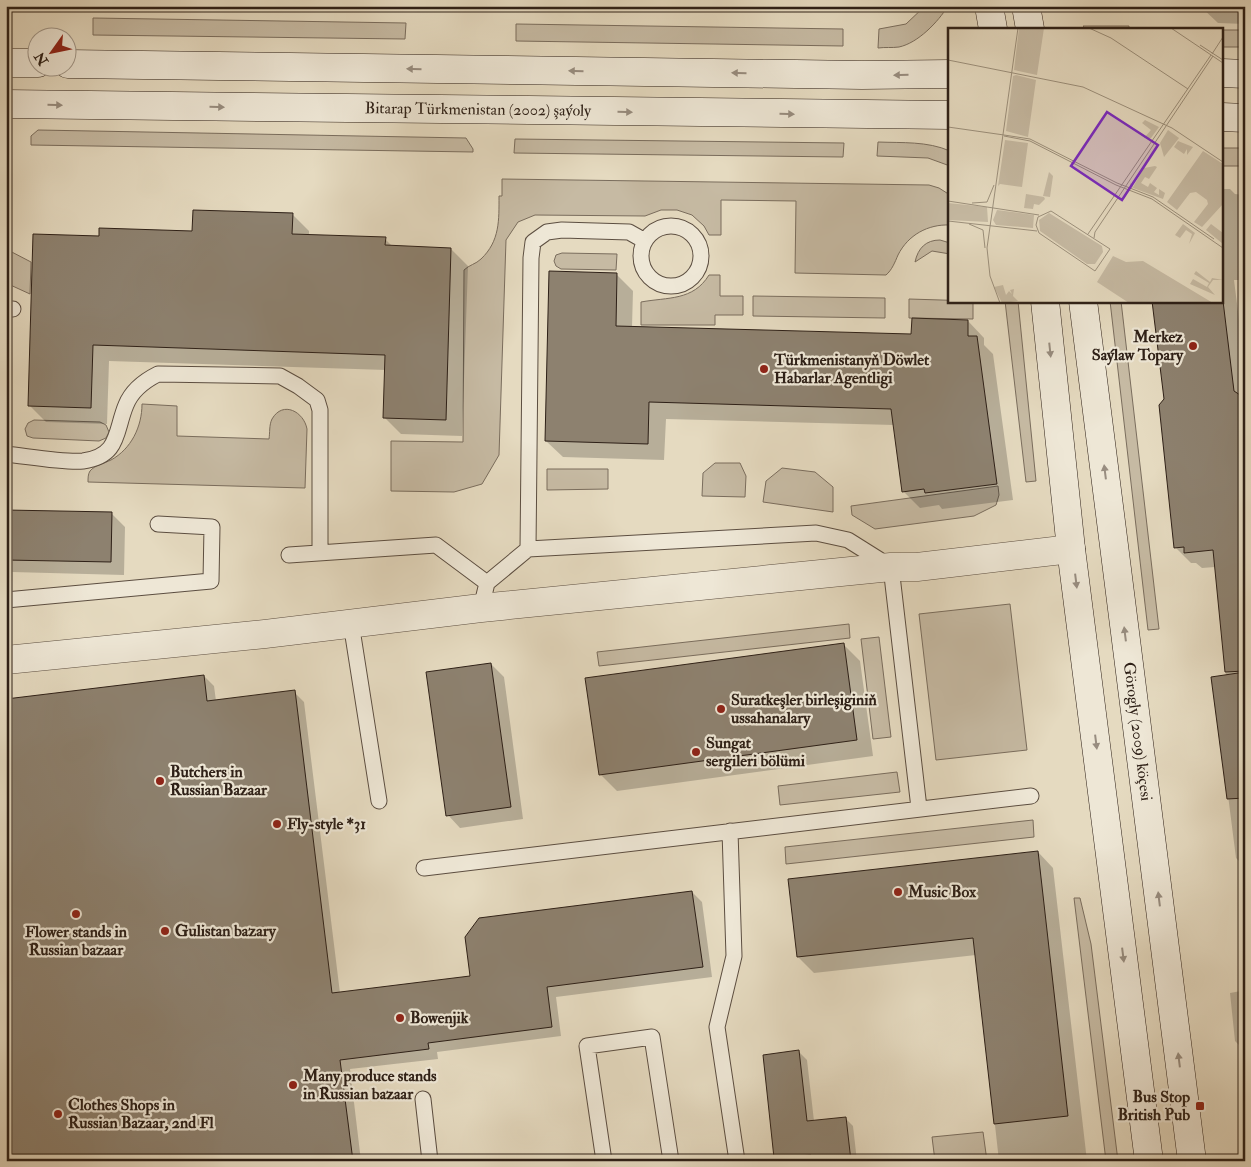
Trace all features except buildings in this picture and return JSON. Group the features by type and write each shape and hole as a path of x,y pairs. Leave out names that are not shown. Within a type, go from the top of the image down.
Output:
{"street":[{"path":"989,6 994,28"},
{"path":"1026,6 1030,28"},
{"path":"6,63 28,63"},
{"path":"78,64 862,75 948,74"},
{"path":"1224,74 1245,74"},
{"name":"Bitarap Türkmenistan (2002) şaýoly","path":"6,104 948,115"},
{"path":"1224,117 1245,118"},
{"path":"1045,302 1072,548 1149,1161"},
{"name":"Görogly (2009) köçesi","path":"1083,302 1192,1161"},
{"path":"6,660 351,623 484,595 891,567 917,567 1072,548"}],"lane":[{"path":"666,226 677,226 687,230 695,237 700,246 700,267 694,276 676,286 656,282 648,276 642,266 641,256 645,241 656,229 666,226"},
{"path":"528,549 531,258 533,242 547,232 562,230 629,232 645,241"},
{"path":"6,454 82,461 108,451 116,441 125,406 132,393 145,380 158,374 280,376 317,400 320,410 320,553"},
{"path":"6,600 211,581 212,527 158,524"},
{"path":"289,555 436,545 484,595 528,549 816,533 848,540 891,567 919,808"},
{"path":"351,623 379,801"},
{"path":"424,868 1031,796"},
{"path":"730,831 734,956 717,1027 737,1161"},
{"path":"604,1161 587,1046 652,1037 671,1161"},
{"path":"423,1099 430,1161"}],"shaded area":[{"path":"925,6 948,6 933,25 913,41 899,47 878,48 879,29 906,24"},
{"path":"93,18 406,23 405,39 93,35"},
{"path":"516,24 843,29 843,46 516,41"},
{"path":"1083,26 1129,26 1129,28 1085,28"},
{"path":"1224,30 1245,30 1245,47 1224,47"},
{"path":"38,130 466,138 473,152 31,145 31,136"},
{"path":"515,139 844,143 843,157 514,153"},
{"path":"878,142 914,143 948,150 948,165 928,158 877,156"},
{"path":"1224,148 1245,148 1245,166 1224,166"},
{"path":"502,179 929,185 948,194 948,225 934,226 913,236 902,248 892,268 886,275 795,273 796,201 721,200 721,235 709,235 704,226 692,215 677,210 661,210 645,216 535,215 518,222 506,240 499,455 482,484 454,492 391,491 391,441 463,442 464,270 481,259 492,245 497,230 499,196 502,196"},
{"path":"935,240 948,242 948,254 932,251 915,262 923,246"},
{"path":"6,249 31,262 30,294 6,283"},
{"path":"562,253 617,254 616,270 561,269 556,266 554,261 556,255"},
{"path":"709,275 720,275 720,296 743,296 743,315 715,315 715,325 641,325 641,302 688,294 703,283"},
{"path":"753,296 885,298 885,318 753,316"},
{"path":"909,299 973,302 973,319 909,318"},
{"path":"1005,302 1018,302 1036,481 1026,482"},
{"path":"1110,302 1121,302 1159,629 1148,630"},
{"path":"6,344 10,344 6,427"},
{"path":"142,404 177,406 177,436 269,439 271,421 277,413 287,409 298,413 307,429 305,488 88,482 89,473 92,469 111,460 130,444 140,421"},
{"path":"34,420 100,422 106,425 109,432 106,438 99,441 33,438 27,436 25,429 28,423"},
{"path":"715,463 740,463 746,476 745,497 702,496 703,473"},
{"path":"782,468 815,472 833,487 833,512 763,502 766,481"},
{"path":"547,469 608,469 608,489 547,490"},
{"path":"998,486 999,495 996,505 974,516 875,529 852,515 851,506"},
{"path":"1010,604 1027,750 936,760 919,614"},
{"path":"849,624 850,638 599,666 597,652"},
{"path":"879,637 891,737 873,739 861,639"},
{"path":"897,772 900,792 780,805 778,786"},
{"path":"1033,820 1034,837 786,864 785,847"},
{"path":"1074,898 1080,898 1091,944 1118,1161 1106,1161"},
{"path":"983,1132 987,1161 935,1161 932,1137"}],"place":[{"name":"Merkez Saýlaw Topary","path":"1193,346"},
{"name":"Türkmenistanyň Döwlet Habarlar Agentligi","path":"764,369"},
{"name":"Suratkeşler birleşiginiň ussahanalary","path":"721,709"},
{"name":"Sungat sergileri bölümi","path":"696,752"},
{"name":"Butchers in Russian Bazaar","path":"160,781"},
{"name":"Fly-style *31","path":"277,824"},
{"name":"Music Box","path":"898,892"},
{"name":"Flower stands in Russian bazaar","path":"76,914"},
{"name":"Gulistan bazary","path":"165,931"},
{"name":"Bowenjik","path":"400,1018"},
{"name":"Many produce stands in Russian bazaar","path":"293,1085"},
{"name":"Bus Stop British Pub","path":"1200,1106"},
{"name":"Clothes Shops in Russian Bazaar, 2nd Fl","path":"58,1114"}]}
